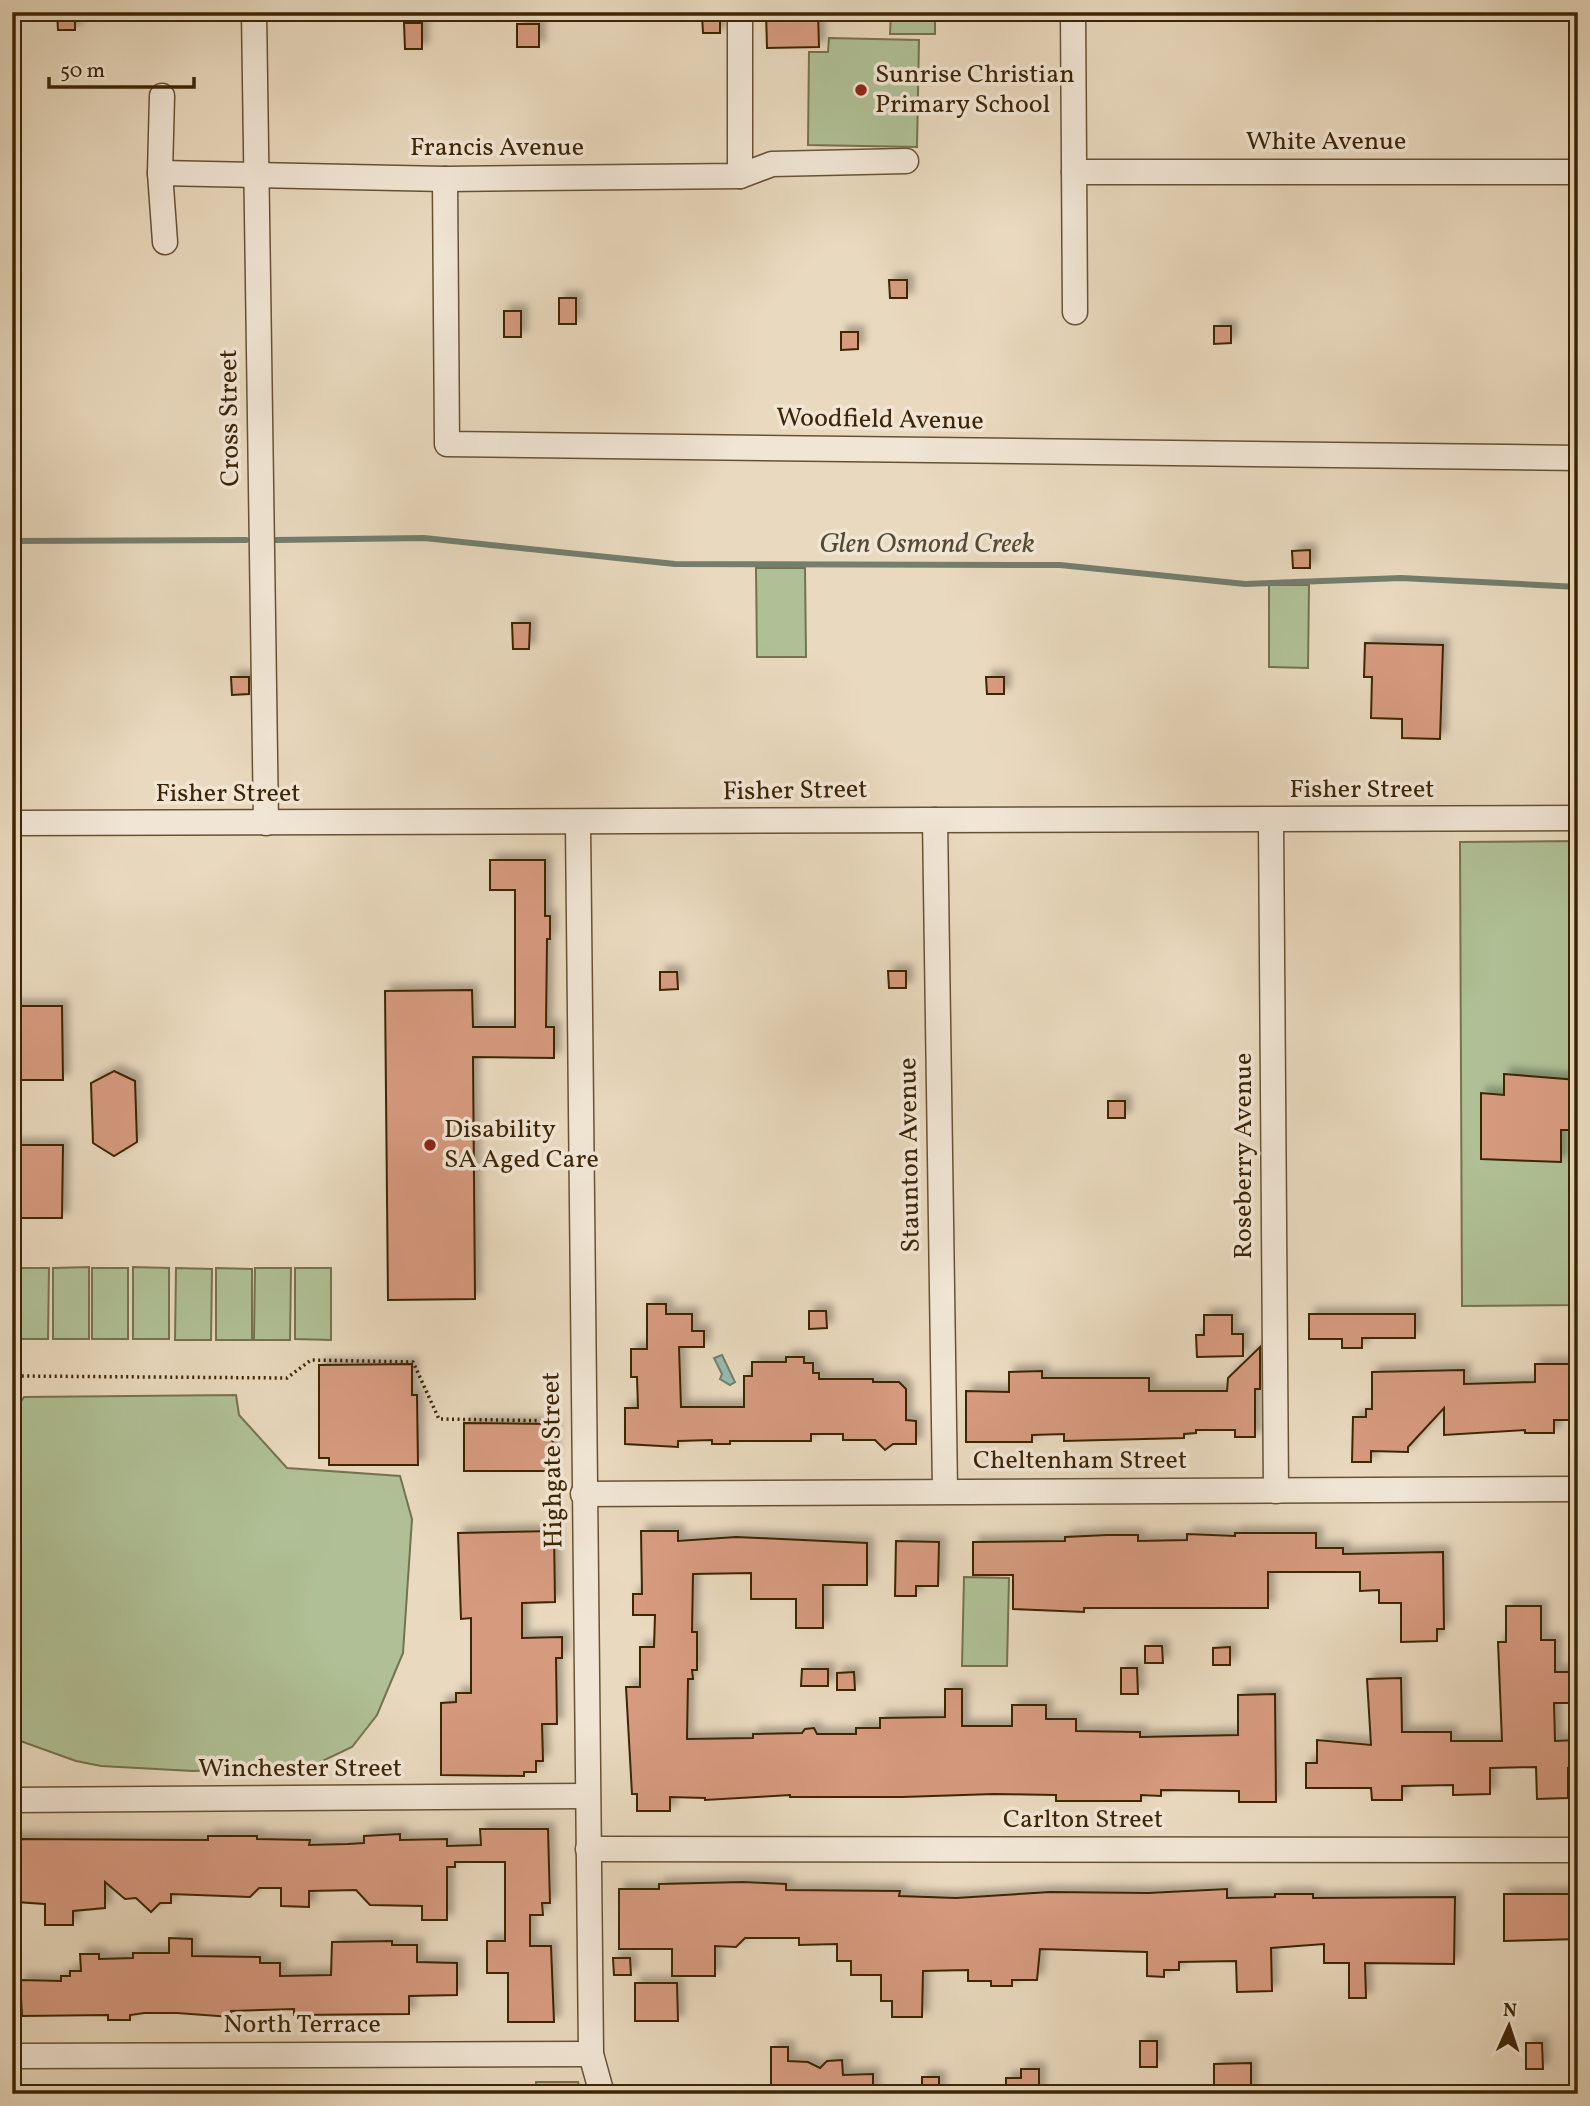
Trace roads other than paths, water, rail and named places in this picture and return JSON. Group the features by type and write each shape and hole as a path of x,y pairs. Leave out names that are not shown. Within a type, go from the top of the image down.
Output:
{"street":[{"name":"Cross Street","path":"254,12 266,823"},
{"path":"740,12 740,176"},
{"path":"1073,12 1075,312"},
{"path":"162,96 160,173 164,242"},
{"name":"Francis Avenue","path":"160,173 445,179 740,176 772,164 906,161"},
{"name":"White Avenue","path":"1074,172 1578,172"},
{"name":"Woodfield Avenue","path":"445,179 447,444 1578,458"},
{"name":"Fisher Street","path":"12,823 578,824 1578,818"},
{"name":"Staunton Avenue","path":"935,820 945,1490"},
{"name":"Roseberry Avenue","path":"1271,821 1276,1491"},
{"name":"Highgate Street","path":"578,824 591,2054 602,2094"},
{"name":"Cheltenham Street","path":"583,1494 945,1490 1578,1489"},
{"name":"Winchester Street","path":"12,1800 587,1796"},
{"name":"Carlton Street","path":"588,1849 1578,1850"},
{"name":"North Terrace","path":"12,2056 591,2054"}],"water":[{"path":"722,1355 735,1382 730,1385 720,1379 722,1374 714,1358"}],"waterway":[{"name":"Glen Osmond Creek","path":"276,540 424,538 675,564 1060,565 1245,584 1401,578 1578,587"},
{"name":"Glen Osmond Creek","path":"13,541 246,540"}],"place":[{"name":"Sunrise Christian Primary School","path":"861,90"},
{"name":"Disability SA Aged Care","path":"430,1145"}]}
